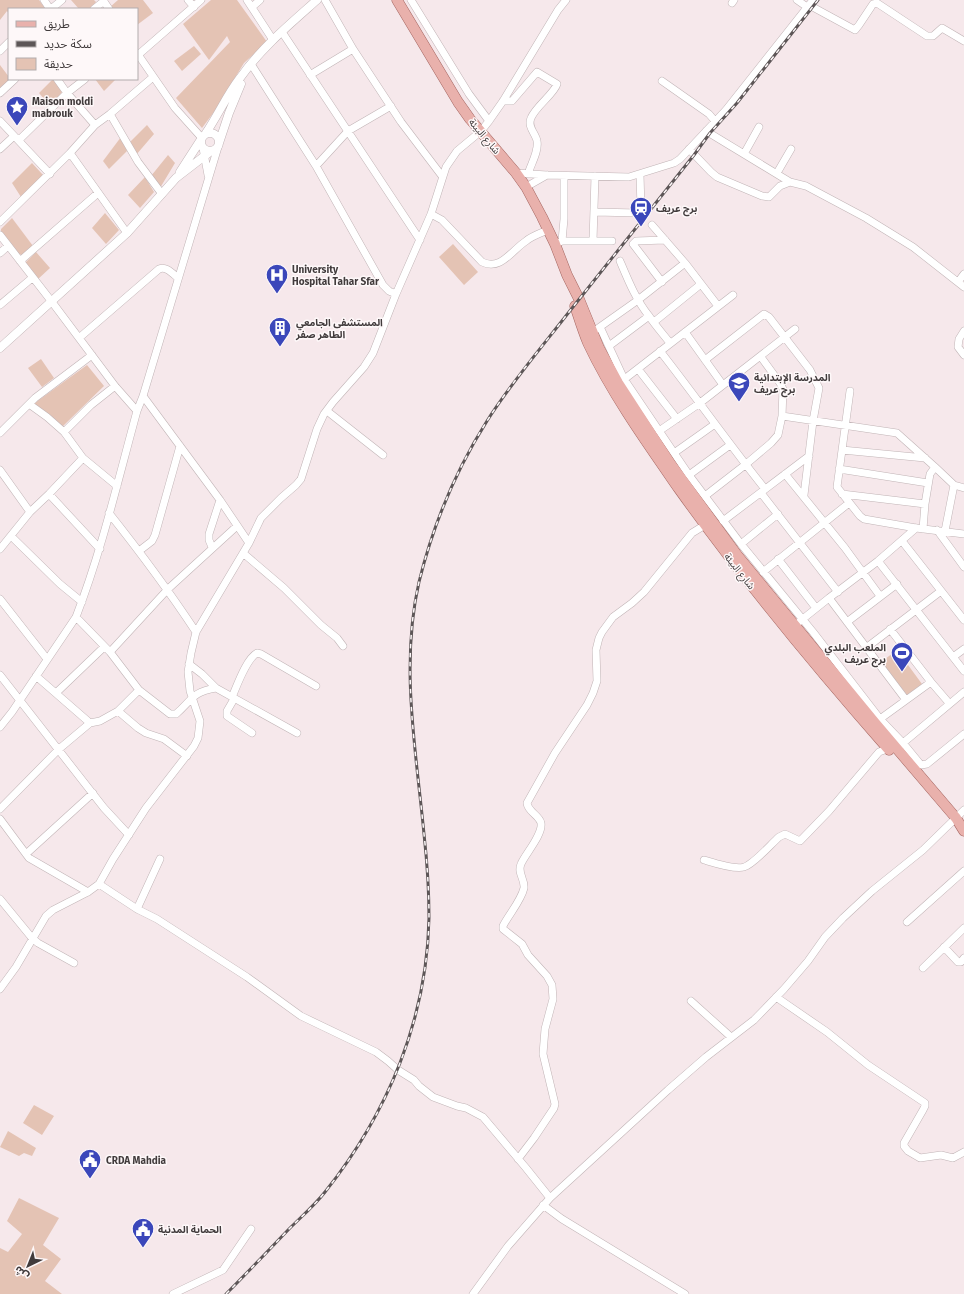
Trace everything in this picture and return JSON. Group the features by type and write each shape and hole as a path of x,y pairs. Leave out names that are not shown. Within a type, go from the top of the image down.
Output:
{"main road":[{"name":"شارع البيئة","path":"397,0 458,102 480,131 516,173 526,187 548,230 559,243 575,305 587,342 618,383 670,463 737,555 964,832"},
{"name":"شارع البيئة","path":"567,275 596,330 599,348 665,468 731,560 795,626"}],"street":[{"path":"51,8 62,0"},
{"path":"95,8 103,0"},
{"path":"188,0 194,7"},
{"path":"0,727 76,617 82,602 100,549 137,411 209,178 208,144 175,108 138,54 201,0"},
{"path":"247,0 273,40"},
{"path":"252,7 260,0"},
{"path":"176,178 208,144 239,79 273,40 317,0"},
{"path":"325,0 353,49 391,106 442,176"},
{"path":"411,0 469,94 489,120"},
{"path":"0,989 16,967 46,916 57,907 88,892 99,884 146,808 187,756 198,738 200,730 199,716 192,697 188,672 196,632 261,518 296,485 300,479 317,428 332,402 369,360 373,353 396,294 431,214 446,166 453,156 480,131 503,101 558,10 566,0"},
{"path":"797,0 810,4 856,30 872,6 877,3 927,36 932,36 942,28 964,41"},
{"path":"516,173 564,176 629,177 674,163 680,159 716,121 810,4"},
{"path":"282,32 420,240"},
{"path":"0,51 8,43"},
{"path":"310,75 353,49"},
{"path":"0,348 127,233 208,144 234,100 251,64"},
{"path":"251,64 316,166 383,285 396,294"},
{"path":"503,101 512,101 537,72 557,84 555,89 543,101 530,119 530,124 538,143 528,174"},
{"path":"0,222 50,174 95,125 153,77"},
{"path":"0,93 14,80"},
{"path":"58,80 95,125"},
{"path":"0,149 17,138 84,80"},
{"path":"662,81 709,114 716,121"},
{"path":"316,166 348,131 391,106"},
{"path":"110,114 138,162 162,194"},
{"path":"0,121 50,174"},
{"path":"744,154 759,127"},
{"path":"706,131 790,182 806,186 866,218 913,247 964,286"},
{"path":"208,144 209,178"},
{"path":"689,149 717,177 762,196 769,197 780,186 790,182"},
{"path":"777,173 791,149"},
{"path":"70,153 127,233"},
{"path":"595,212 639,212 641,209 640,174"},
{"path":"526,187 546,175"},
{"path":"564,176 564,219 559,243 612,241"},
{"path":"593,241 595,176"},
{"path":"20,261 98,193"},
{"path":"431,214 442,220 482,262 488,265 501,261 528,239 548,230"},
{"path":"652,225 685,263 718,306"},
{"path":"0,235 115,386 137,411"},
{"path":"662,282 633,244 636,241 665,240"},
{"path":"0,253 8,246"},
{"path":"620,261 629,285 638,300 670,343"},
{"path":"685,263 662,282 596,330 609,346 618,383 659,432 723,521 763,572 795,626 880,719 895,746 921,765 924,765 964,734"},
{"path":"79,338 159,268 162,267 166,269 178,278"},
{"path":"958,282 964,274"},
{"path":"0,305 32,278"},
{"path":"609,346 701,284"},
{"path":"618,383 733,296"},
{"path":"705,360 764,314 768,316 810,370 818,385 819,392 813,421 804,495"},
{"path":"659,432 700,403 795,330"},
{"path":"964,331 959,339 958,347 964,355"},
{"path":"685,332 723,385"},
{"path":"660,351 746,465 778,514 838,592"},
{"path":"0,432 45,390 92,355"},
{"path":"705,496 746,465 778,435 782,416 783,388 761,357"},
{"path":"638,369 677,419"},
{"path":"64,432 91,405 115,386"},
{"path":"850,391 837,487 849,503 864,519 964,534"},
{"path":"142,396 220,500 248,543"},
{"path":"29,404 64,432 83,458 117,486"},
{"path":"327,411 384,455"},
{"path":"782,416 897,433 954,485 964,488"},
{"path":"674,453 715,424"},
{"path":"689,475 730,444"},
{"path":"139,551 152,541 155,535 180,446"},
{"path":"842,450 925,458"},
{"path":"723,521 809,456"},
{"path":"0,549 30,512 83,458"},
{"path":"795,626 816,608 920,528 930,474 935,468"},
{"path":"0,470 30,512"},
{"path":"839,470 928,484"},
{"path":"785,474 804,495 880,596"},
{"path":"946,531 954,485"},
{"path":"49,494 100,549"},
{"path":"842,494 925,504"},
{"path":"212,547 209,540 209,534 220,500"},
{"path":"763,572 849,503"},
{"path":"109,513 168,589 196,632"},
{"path":"741,544 778,514"},
{"path":"518,1159 534,1138 554,1108 555,1104 543,1054 545,1029 552,999 552,985 547,976 528,955 522,944 507,934 503,928 523,890 524,881 519,868 533,845 541,826 540,821 528,807 527,803 555,753 587,705 593,693 597,680 596,650 602,632 613,617 644,592 692,533 705,525"},
{"path":"56,693 107,649 212,547 236,526"},
{"path":"936,530 964,567"},
{"path":"11,536 60,584 82,602"},
{"path":"902,541 941,591 963,615"},
{"path":"242,553 284,588 321,625 337,638 343,646"},
{"path":"778,559 816,608"},
{"path":"878,561 964,671"},
{"path":"847,622 897,584"},
{"path":"866,648 941,591"},
{"path":"829,598 906,700"},
{"path":"0,599 47,659"},
{"path":"76,617 107,649 138,690 167,712 173,715 178,712 192,697 205,690 216,688"},
{"path":"890,629 949,703"},
{"path":"953,657 964,649"},
{"path":"252,733 227,716 227,711 247,665 252,657 257,653 316,686"},
{"path":"189,664 216,688 297,733"},
{"path":"0,675 104,808 129,835"},
{"path":"36,676 90,723"},
{"path":"880,719 931,682"},
{"path":"0,809 59,749 90,723 100,721 118,711 138,690"},
{"path":"704,860 731,867 743,868 749,865 779,837 785,834 800,841 829,811 879,752 895,746 964,692"},
{"path":"118,711 138,728 146,733 167,741 187,756"},
{"path":"26,854 93,793"},
{"path":"473,1294 508,1246 550,1198 706,1057 754,1020 797,975 825,937 843,918 872,891 923,850 964,810"},
{"path":"0,819 26,854 34,861 88,892"},
{"path":"137,909 160,859"},
{"path":"907,922 963,876"},
{"path":"99,884 137,909 157,919 247,977 301,1016 376,1052 398,1070 414,1080 433,1097 466,1108 483,1117 550,1198"},
{"path":"0,899 32,938 38,943 74,963"},
{"path":"923,968 964,928"},
{"path":"944,947 958,962 964,958"},
{"path":"776,997 827,1032 868,1065 924,1103 925,1106 904,1143 906,1149 920,1158 941,1154 953,1158 964,1152"},
{"path":"691,1001 731,1037"},
{"path":"543,1205 562,1220 685,1294"},
{"path":"173,1294 223,1270 251,1230"}],"green space":[{"path":"0,0 39,0 45,8 8,8 8,12 7,11 0,20"},
{"path":"71,0 94,0 96,2 91,8 78,8"},
{"path":"118,0 143,0 153,13 138,24 138,8 110,7"},
{"path":"211,0 237,0 267,42 244,63 214,112 202,128 176,98 230,42 227,36 209,60 183,24"},
{"path":"194,46 201,54 182,71 174,61"},
{"path":"0,65 8,76 9,80 0,89"},
{"path":"52,80 54,80 63,91 50,106 39,93"},
{"path":"96,80 115,80 104,91"},
{"path":"147,125 154,134 136,155 129,143"},
{"path":"121,137 127,151 109,169 103,161"},
{"path":"168,155 175,163 160,188 151,176"},
{"path":"32,163 43,175 21,197 12,183"},
{"path":"145,177 154,192 140,208 128,195"},
{"path":"105,213 119,230 106,244 92,228"},
{"path":"12,218 33,246 22,255 18,254 1,233 1,229"},
{"path":"453,244 478,272 464,285 439,257"},
{"path":"36,252 50,268 37,280 26,266 26,262"},
{"path":"41,359 54,378 42,387 28,368"},
{"path":"87,365 104,386 61,428 32,405"},
{"name":"الملعب البلدي برج عريف","path":"897,650 922,684 907,695 881,662"},
{"path":"34,1105 54,1116 42,1135 23,1123"},
{"path":"8,1131 36,1148 32,1156 24,1153 19,1156 0,1147"},
{"path":"19,1198 59,1218 43,1245 61,1259 45,1281 62,1294 0,1294 0,1248 8,1252 22,1234 7,1221"}],"railway":[{"path":"226,1294 317,1202 347,1162 368,1130 385,1097 400,1063 412,1028 421,992 427,956 429,918 426,855 411,708 410,676 413,613 419,582 431,540 438,519 456,478 487,421 516,379 710,133 737,103 818,0"}],"place":[{"name":"Maison moldi mabrouk","path":"17,126"},
{"name":"برج عريف","path":"641,228"},
{"name":"University Hospital Tahar Sfar","path":"277,294"},
{"name":"المستشفى الجامعي الطاهر صفر","path":"280,348"},
{"name":"المدرسة الإبتدائية برج عريف","path":"739,402"},
{"name":"الملعب البلدي برج عريف","path":"902,672"},
{"name":"CRDA Mahdia","path":"90,1180"},
{"name":"الحماية المدنية","path":"143,1248"}]}
